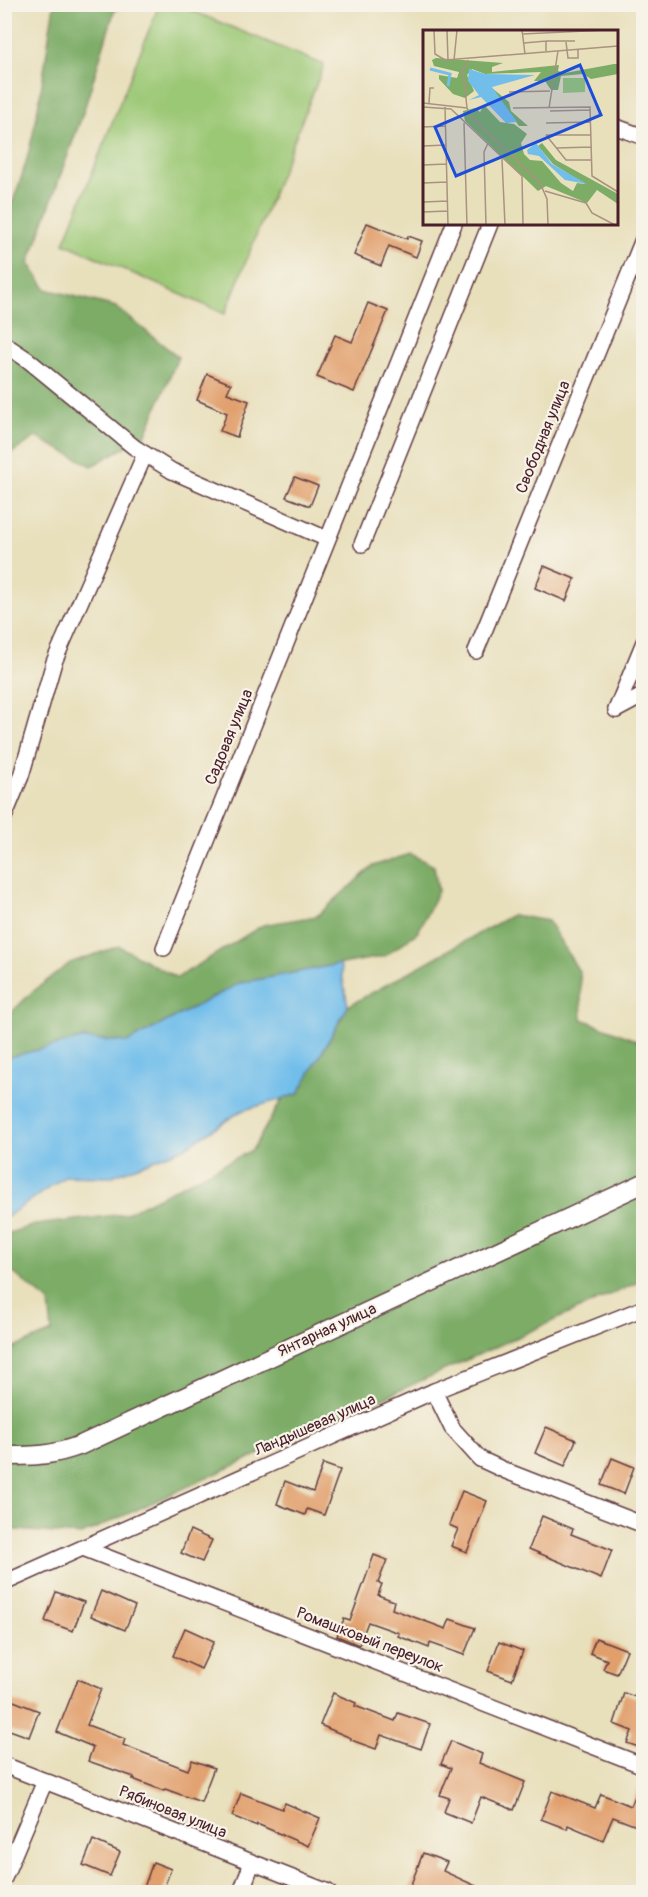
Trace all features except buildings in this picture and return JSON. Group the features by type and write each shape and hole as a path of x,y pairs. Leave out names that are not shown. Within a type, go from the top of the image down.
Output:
{"street":[{"path":"618,127 644,137"},
{"name":"Садовая улица","path":"164,948 454,225"},
{"path":"362,544 490,225"},
{"name":"Свободная улица","path":"476,651 644,237"},
{"path":"4,344 28,360 134,447 172,471 327,539"},
{"path":"4,818 21,776 54,662 145,454"},
{"path":"644,642 616,710 644,695"},
{"name":"Янтарная улица","path":"4,1456 49,1455 81,1445 644,1183"},
{"name":"Ландышевая улица","path":"4,1582 434,1391 644,1308"},
{"path":"434,1391 452,1428 480,1459 644,1525"},
{"name":"Ромашковый переулок","path":"83,1548 644,1766"},
{"name":"Рябиновая улица","path":"4,1765 328,1893"},
{"path":"4,1878 45,1781"},
{"path":"241,1893 252,1863"}],"green space":[{"path":"54,5 120,5 114,12 83,113 29,263 46,289 116,307 178,357 145,436 92,466 36,437 6,457 5,466 5,219 16,194 31,141 42,87"},
{"path":"159,5 178,5 324,65 225,314 64,243"},
{"path":"410,854 434,866 438,891 418,932 385,956 240,983 128,1042 82,1039 5,1058 5,1019 31,993 70,963 119,946 177,978 263,925 317,916 373,866"},
{"path":"512,915 548,921 580,973 582,1019 643,1043 643,1280 81,1535 5,1529 4,1352 52,1332 49,1302 5,1266 5,1237 9,1233 35,1225 125,1214 252,1150 283,1098 298,1094 348,1006"}],"water":[{"path":"340,964 348,1006 298,1094 241,1111 184,1148 110,1177 66,1176 5,1218 5,1058 82,1039 128,1042 240,983"}]}
